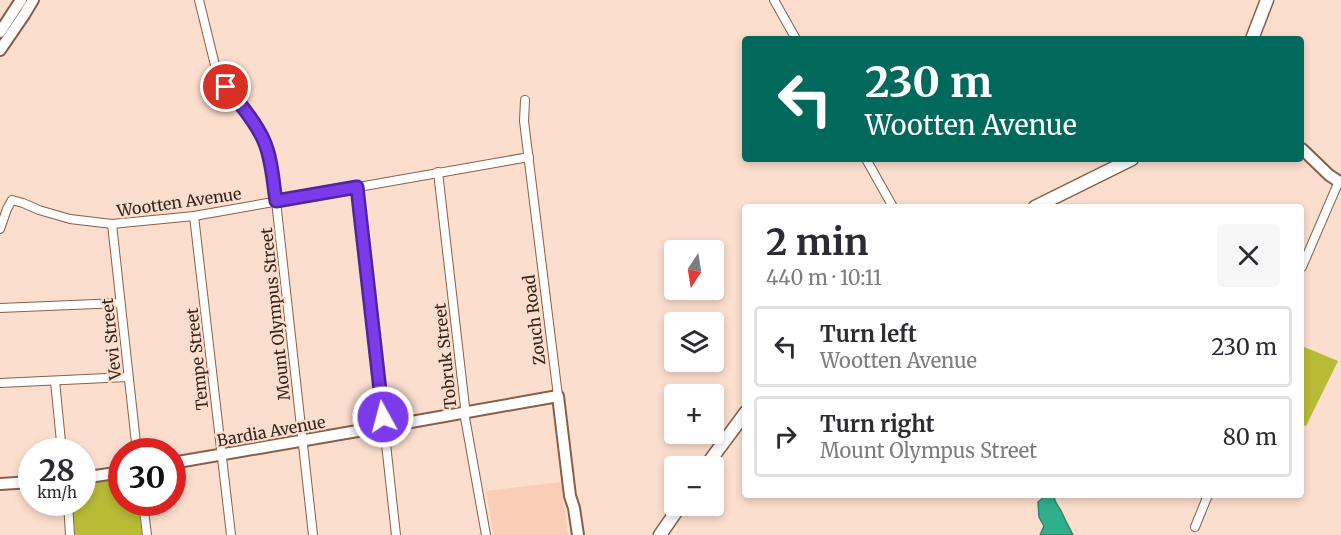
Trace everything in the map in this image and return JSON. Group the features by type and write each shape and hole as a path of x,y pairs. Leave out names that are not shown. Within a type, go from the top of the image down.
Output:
{"main road":[{"path":"1253,36 1267,0"},
{"path":"1041,204 1126,162"},
{"path":"713,456 742,417"},
{"path":"660,535 673,516"}],"street":[{"path":"0,32 21,0"},
{"path":"0,50 33,0"},
{"name":"Mount Olympus Street","path":"199,0 214,65 219,76 264,141 269,155 313,535"},
{"path":"774,0 794,36"},
{"name":"Zouch Road","path":"525,100 524,122 570,496 578,535"},
{"path":"1304,151 1329,175 1340,182 1304,263"},
{"name":"Wootten Avenue","path":"0,229 12,200 70,219 112,224 194,216 529,157"},
{"path":"868,162 892,204"},
{"name":"Tobruk Street","path":"438,172 464,412 486,535"},
{"path":"357,187 383,417"},
{"name":"Tempe Street","path":"194,216 231,535"},
{"name":"Vevi Street","path":"112,224 135,438"},
{"path":"0,308 120,303"},
{"path":"0,383 128,377"},
{"path":"55,381 61,438"},
{"path":"394,425 558,396"},
{"path":"383,417 391,420 394,425 393,431 386,436 378,434 375,428 377,420 383,417"},
{"name":"Bardia Avenue","path":"186,460 375,428"},
{"path":"386,436 396,535"},
{"path":"0,484 18,483"},
{"path":"1195,527 1207,498"},
{"path":"69,516 70,535"},
{"path":"145,516 147,535"}],"shaded area":[{"path":"1304,347 1338,361 1306,426 1304,425"},
{"path":"108,480 108,516 140,516 142,535 75,535 73,516 96,516 96,481"},
{"path":"561,482 568,535 494,535 486,491"},
{"path":"1043,498 1055,498 1073,535 1040,535 1044,526 1039,517 1038,502"}],"route":[{"path":"226,87 248,115 264,141 269,155 276,201 357,187 383,417"}]}
